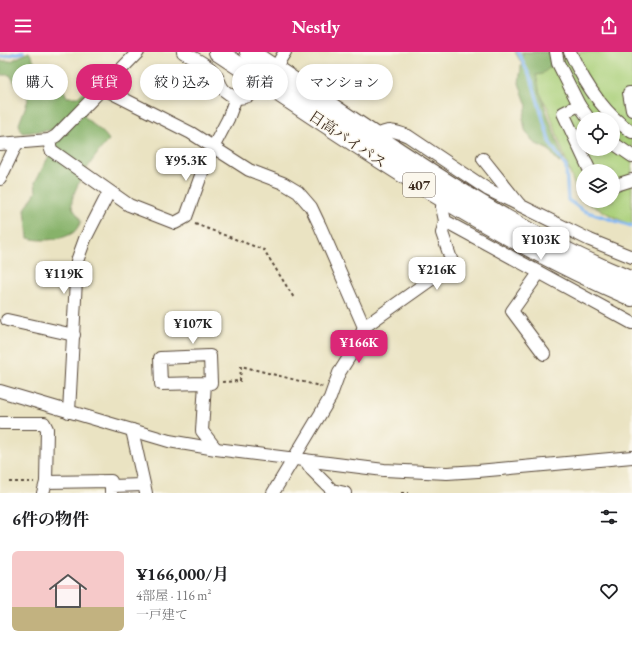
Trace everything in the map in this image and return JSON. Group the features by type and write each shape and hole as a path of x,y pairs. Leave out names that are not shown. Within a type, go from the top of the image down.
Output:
{"highway":[{"name":"日高バイパス","path":"218,52 244,64"},
{"name":"日高バイパス","path":"249,52 259,64"},
{"name":"日高バイパス","path":"288,87 376,136 432,175 487,209 542,239 632,281"},
{"name":"日高バイパス","path":"288,90 381,161 443,200 514,240 587,278 632,297"}],"street":[{"path":"126,64 138,52"},
{"path":"183,52 214,72 224,90 232,95"},
{"path":"277,64 285,52"},
{"path":"556,52 558,63 579,105 584,112"},
{"path":"570,52 582,78 604,107 632,132"},
{"path":"632,93 628,93 632,110"},
{"path":"0,144 49,140 56,136 90,100"},
{"path":"125,100 191,134 249,170 283,183 298,192 311,207 364,327"},
{"path":"49,140 51,150 129,206 174,223 186,217 206,159 228,119 235,100"},
{"path":"579,105 563,113 587,164"},
{"path":"376,136 386,130 394,130 408,136 487,189 522,208 632,257"},
{"path":"0,180 17,143"},
{"path":"620,148 632,156"},
{"path":"483,159 522,208"},
{"path":"620,184 632,180"},
{"path":"69,412 77,261 85,239 109,192"},
{"path":"273,493 300,459 330,398 339,373 358,343 364,327 450,266 452,262 442,233 445,221 442,207 443,200"},
{"path":"445,221 632,323"},
{"path":"540,273 512,311 544,354"},
{"path":"7,320 74,335"},
{"path":"208,383 202,431 216,449"},
{"path":"0,391 169,441 216,449 384,470 447,473 632,457"},
{"path":"0,423 44,423 47,429 44,487 111,481 111,490 144,489 132,430"},
{"path":"300,459 332,490 345,493"}],"path":[{"path":"186,217 194,224 264,250 294,298"},
{"path":"208,383 240,382 241,366 333,389"},
{"path":"9,482 44,487"},
{"path":"401,493 408,493"}],"green space":[{"path":"29,52 36,64 12,64 12,78 10,75 0,75 0,61 11,61"},
{"path":"515,52 632,52 632,226 597,208 620,208 620,164 576,164 576,190 548,108"},
{"path":"523,52 549,52 551,66 542,74 536,75 540,93 564,160 559,163 549,150 534,143 525,130 523,118 527,106 519,83"},
{"path":"68,97 76,97 76,100 89,100 84,116 104,133 109,140 85,172 75,191 72,206 81,222 75,231 70,235 52,240 28,238 25,209 36,192 35,182 55,145 52,130 22,133 19,124 28,100 68,100"}],"waterway":[{"path":"0,57 23,52"},
{"path":"518,52 532,81 550,143 566,167 568,200 584,211 632,226"}]}
